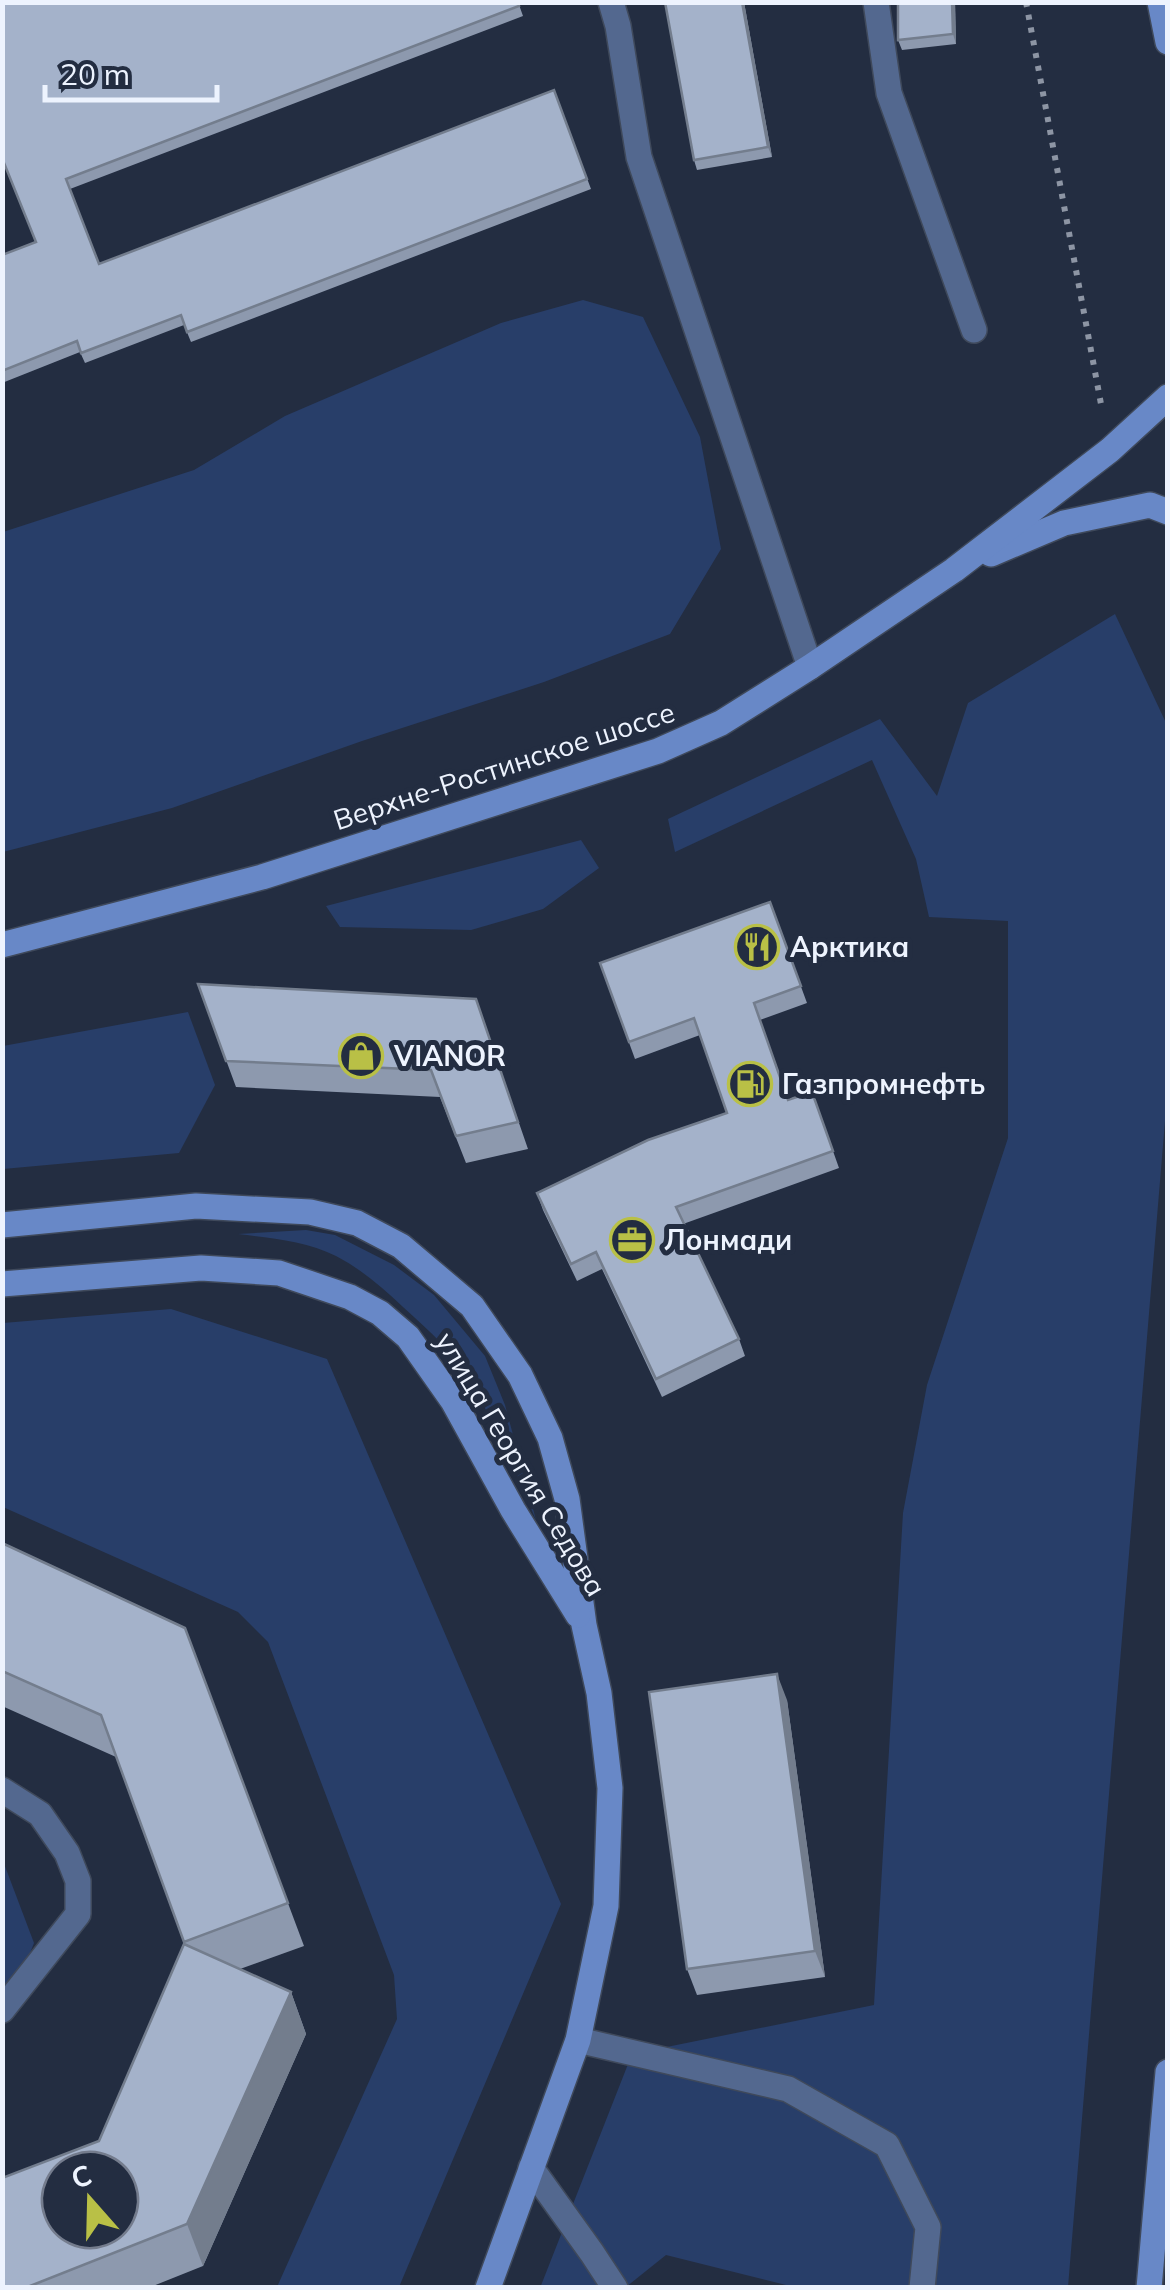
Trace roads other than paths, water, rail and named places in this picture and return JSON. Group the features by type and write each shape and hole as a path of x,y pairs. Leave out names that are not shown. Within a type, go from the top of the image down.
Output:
{"street":[{"path":"1160,2 1168,42"},
{"name":"Верхне-Ростинское шоссе","path":"2,945 262,877 658,751 720,722 954,570 1110,450 1168,397"},
{"path":"954,570 1064,523 1150,505 1168,512"},
{"name":"улица Георгия Седова","path":"2,1225 196,1206 310,1212 356,1223 401,1246 472,1306 520,1375 550,1438 567,1499 584,1624 600,1693 610,1788 606,1906 578,2040 488,2288"},
{"name":"улица Георгия Седова","path":"2,1284 202,1268 280,1273 350,1297 380,1313 408,1337 453,1401 512,1510 584,1624"},
{"path":"1149,2288 1168,2072"}],"lane":[{"path":"612,2 639,156 810,667"},
{"path":"876,2 889,93 974,330"},
{"path":"2,1790 40,1814 67,1852 78,1881 78,1914 2,2010"},
{"path":"578,2040 788,2088 887,2145 928,2227 922,2288"},
{"path":"531,2168 614,2288"}],"place":[{"name":"Арктика","path":"757,947"},
{"name":"VIANOR","path":"361,1056"},
{"name":"Газпромнефть","path":"750,1084"},
{"name":"Лонмади","path":"632,1240"}]}
